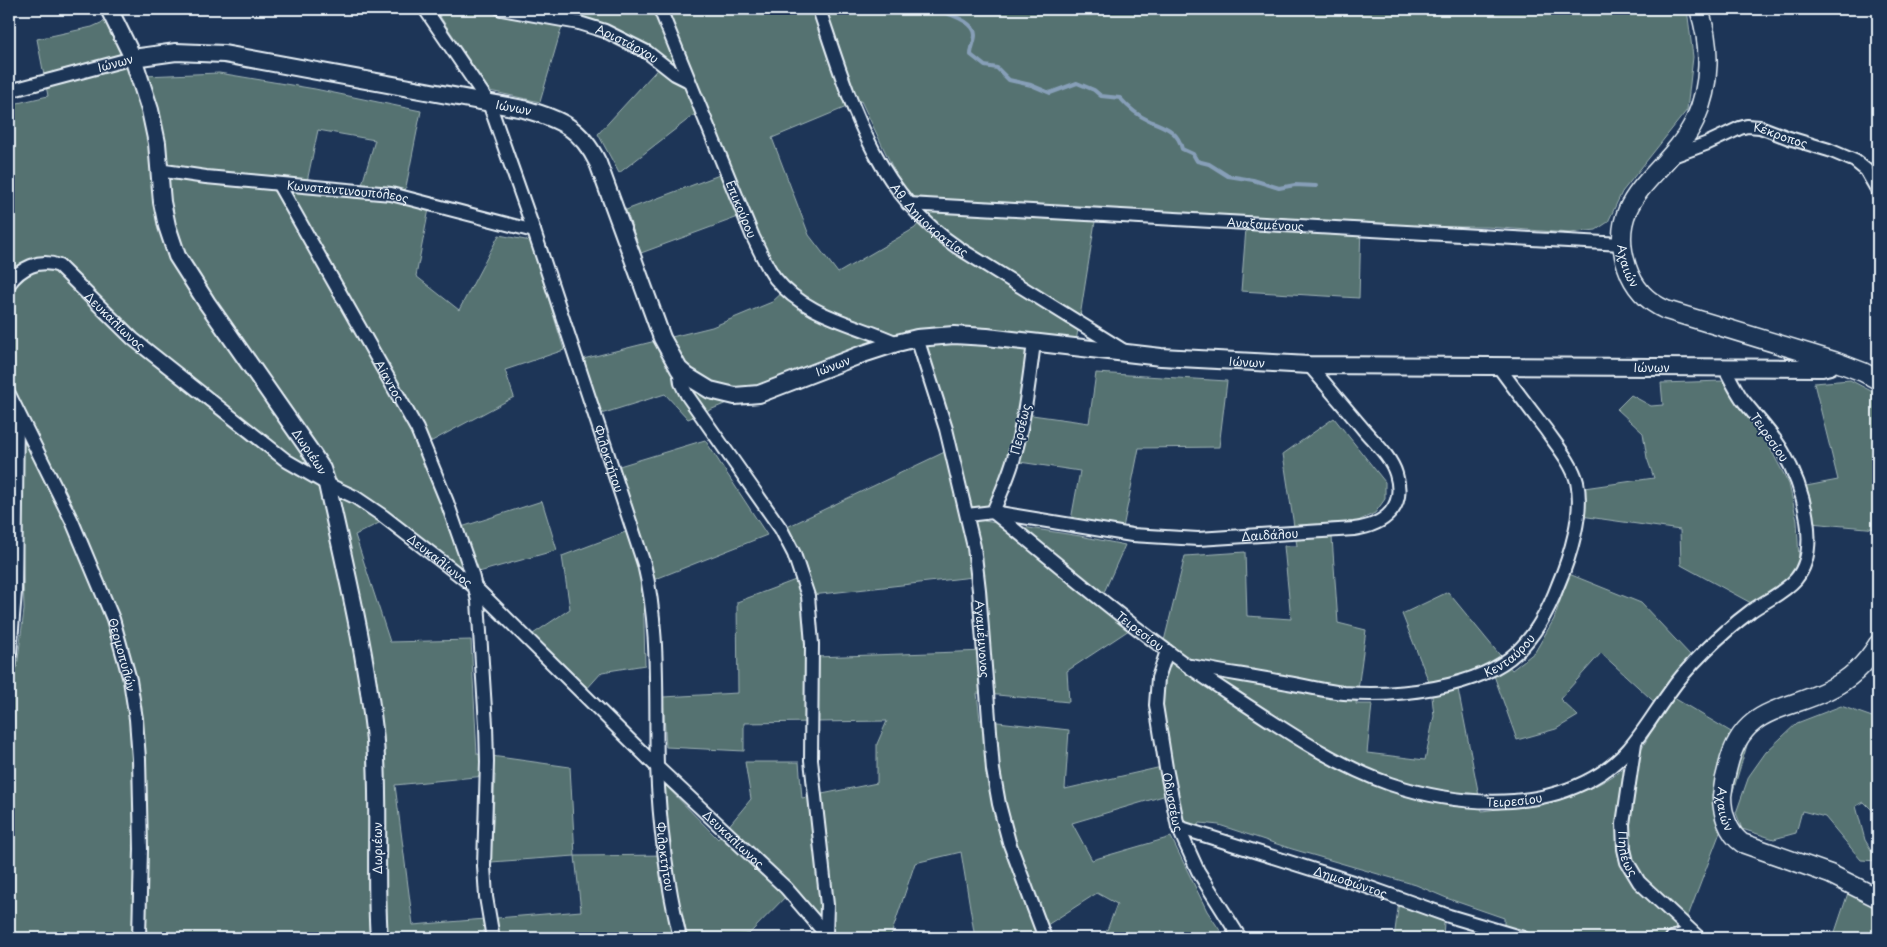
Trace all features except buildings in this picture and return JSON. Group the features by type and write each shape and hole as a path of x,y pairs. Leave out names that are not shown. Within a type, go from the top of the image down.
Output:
{"main road":[{"name":"Αχαιών","path":"1700,9 1707,47 1708,68 1700,108 1692,126 1628,207 1621,228 1626,265 1634,284 1643,296 1657,306 1686,318 1834,361 1878,380"},
{"name":"Αχαιών","path":"1878,644 1863,665 1839,684 1815,696 1771,712 1749,726 1740,736 1733,750 1722,794 1724,812 1728,824 1736,838 1742,843 1830,874 1878,898"}],"street":[{"name":"Δωριέων","path":"109,9 133,58 153,120 164,214 173,246 181,263 313,455 322,469 327,484 358,623 374,730 379,938"},
{"name":"Φιλοκτήτου","path":"425,9 489,103 534,231 648,578 654,617 657,768 666,856 680,938"},
{"name":"Αριστάρχου","path":"501,9 572,22 605,31 647,52 676,74 689,81"},
{"name":"Επικούρου","path":"660,9 763,258 776,279 791,294 809,307 897,343"},
{"name":"Αθ. Δημοκρατίας","path":"820,9 858,120 881,164 908,204 931,228 956,247 1131,354"},
{"name":"Ιώνων","path":"9,90 133,58 176,52 193,52 224,54 524,109 554,118 572,128 584,140 598,163 662,338 679,369 698,384 710,390 735,396 759,394 860,355 897,343 917,338 954,335 969,335 1131,354 1310,365 1822,368 1830,366 1834,361"},
{"name":"Κέκροπος","path":"1670,156 1708,143 1740,128 1747,126 1760,127 1829,150 1855,161 1866,170 1878,192"},
{"name":"Κωνσταντινουπόλεος","path":"158,170 206,177 391,194 534,231"},
{"name":"Aiαντος","path":"279,184 417,429 447,502 476,588"},
{"name":"Αναξαμένους","path":"908,204 1622,244"},
{"name":"Δευκαλίωνος","path":"9,284 17,274 35,264 49,263 59,266 133,339 287,460 327,484 355,497 383,516 476,588 657,768 781,883 828,936"},
{"name":"Αγαμέμνονος","path":"917,338 946,429 967,515 979,590 996,789 1009,842 1045,938"},
{"name":"Περσέως","path":"993,512 1011,468 1018,442 1027,401 1034,343"},
{"name":"Δαιδάλου","path":"967,515 993,512 1132,535 1198,539 1360,528 1380,522 1389,515 1397,500 1398,482 1394,469 1385,455 1310,365"},
{"name":"Κενταύρου","path":"1186,665 1336,692 1390,693 1435,688 1463,682 1492,670 1516,653 1537,627 1561,578 1571,546 1578,509 1578,493 1576,480 1566,458 1498,366"},
{"name":"Τειρεσίου","path":"993,512 1166,651 1292,735 1360,771 1404,788 1445,798 1490,802 1554,793 1594,778 1614,765 1635,744 1673,687 1698,659 1751,612 1792,583 1804,566 1809,547 1805,510 1793,474 1783,453 1742,398 1724,367"},
{"path":"679,369 681,383 687,395 781,529 794,554 808,596 812,644 811,760 827,906 828,936"},
{"name":"Θερμοπυλών","path":"9,394 79,539 113,619 130,680 136,719 139,759 141,849 139,938"},
{"path":"9,666 16,592 17,413"},
{"path":"476,588 487,753 484,866 486,897 493,938"},
{"name":"Οδυσσέως","path":"1166,651 1158,678 1156,704 1178,827 1198,871 1240,938"},
{"name":"Πηλέως","path":"1635,744 1623,824 1624,849 1627,862 1639,882 1695,935"},
{"name":"Δημοφώντος","path":"1178,827 1362,884 1449,916 1523,938"},
{"path":"1672,938 1695,935"}],"green space":[{"path":"435,9 1687,9 1693,57 1687,110 1622,192 1608,222 1596,230 1570,233 1487,227 1361,225 1359,298 1241,291 1247,216 1097,209 1076,342 1031,339 1018,413 1089,423 1096,373 1227,381 1219,447 1139,448 1123,528 1071,520 1080,471 1006,460 984,521 1125,545 1105,590 1097,603 1129,630 1067,671 1069,702 977,693 980,720 1069,730 1065,789 1166,766 1160,698 1164,641 1185,556 1245,552 1247,616 1291,619 1284,546 1297,546 1283,454 1334,418 1385,482 1385,499 1375,513 1356,522 1331,523 1338,623 1366,630 1356,704 1372,704 1367,753 1425,760 1434,716 1431,687 1402,614 1448,592 1512,670 1535,652 1554,619 1569,574 1641,603 1692,657 1664,692 1748,742 1722,827 1682,932 1690,938 1504,938 1504,918 1449,899 1416,885 1292,849 1219,825 1200,823 1196,830 1177,824 1170,794 1072,823 1092,860 1171,837 1207,911 1225,938 1104,938 1117,904 1097,893 1030,936 1031,938 975,938 961,852 915,863 890,938 831,938 793,889 749,934 721,938 9,938 9,670 17,668 24,610 22,529 9,531 9,461 21,458 28,423 9,382 9,105 48,96 37,39 92,27 114,17 144,76 219,73 315,89 421,111 404,197 429,209 416,276 459,310 499,235 531,241 564,350 505,370 514,397 419,448 440,496 449,531 542,501 557,550 461,577 391,517 355,535 390,642 471,640 477,754 570,767 575,856 669,855 663,783 718,839 751,799 745,762 799,762 802,798 877,783 877,744 887,721 744,723 744,751 666,747 663,697 738,693 737,602 806,576 799,548 785,528 953,448 918,334 858,349 688,419 665,394 601,414 583,359 712,327 772,302 784,291 741,216 641,253 626,210 730,171 704,107 619,173 598,134 664,62 629,36 596,21 565,16 540,102 490,91","holes":["861,101 901,185 915,200 936,200 915,228 838,273 809,235 772,138","318,130 375,140 358,198 305,191","982,576 987,651 815,657 812,595","1601,653 1662,709 1642,748 1623,768 1606,780 1567,796 1482,811 1456,679 1491,667 1517,740 1556,729 1578,716 1560,699","495,775 491,862 575,856 581,911 413,925 395,785"]},
{"path":"1850,380 1871,391 1878,405 1878,529 1810,523 1801,487 1838,480 1814,383"},
{"path":"1723,381 1770,448 1789,484 1797,521 1799,560 1791,577 1751,603 1681,565 1680,530 1581,516 1584,488 1654,478 1647,458 1643,433 1617,409 1631,395 1651,406 1663,405 1661,383"},
{"path":"705,440 767,535 643,584 645,665 602,672 585,691 530,636 570,609 562,556 636,528 616,467"},
{"path":"1841,706 1875,718 1878,727 1878,816 1864,802 1856,806 1865,840 1878,861 1861,860 1825,817 1802,811 1796,833 1774,839 1742,829 1736,813 1749,776 1766,752 1797,723"},
{"path":"1853,878 1878,892 1878,938 1833,938"},
{"path":"1400,894 1445,906 1443,938 1394,938"}],"waterway":[{"path":"933,9 965,21 970,25 975,35 971,55 985,66 997,68 1009,80 1031,85 1050,93 1077,83 1094,90 1101,96 1120,98 1140,116 1174,133 1182,149 1193,154 1197,161 1209,164 1228,176 1253,180 1279,188 1295,185 1316,186"}]}
